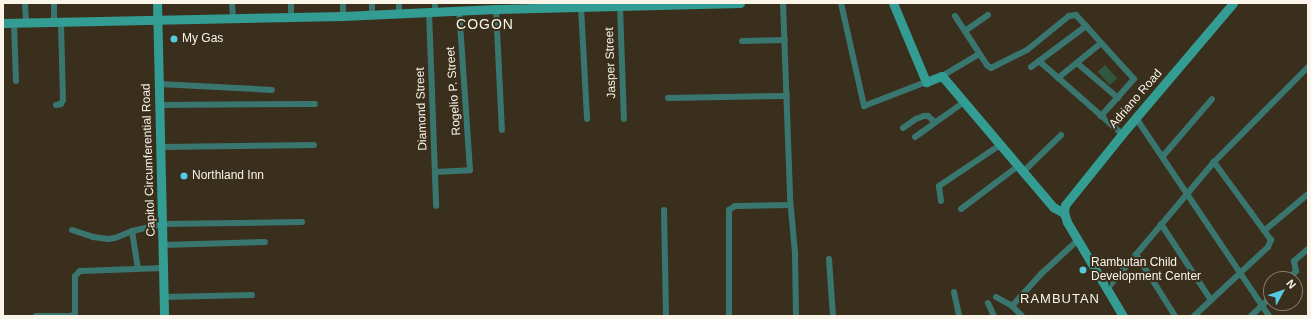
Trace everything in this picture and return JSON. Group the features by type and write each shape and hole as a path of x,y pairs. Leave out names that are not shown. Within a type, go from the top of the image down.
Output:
{"street":[{"path":"25,3 26,22"},
{"path":"54,3 58,21 63,100 61,104 56,105"},
{"name":"Capitol Circumferential Road","path":"157,3 159,105 162,148 164,316"},
{"path":"232,3 233,18"},
{"path":"291,3 291,17"},
{"path":"343,3 344,16"},
{"path":"372,3 372,14"},
{"path":"399,3 399,13"},
{"path":"3,23 344,16 399,13 433,8 460,10 585,5 620,6 740,3"},
{"path":"783,3 790,205 794,232 796,316"},
{"path":"841,3 864,106 942,76 980,54"},
{"path":"893,3 926,82"},
{"name":"Adriano Road","path":"1064,213 1067,201 1233,3"},
{"path":"585,5 587,119"},
{"name":"Jasper Street","path":"620,6 624,119"},
{"name":"Diamond Street","path":"433,8 436,206"},
{"path":"496,9 502,130"},
{"name":"Rogelio P. Street","path":"435,172 470,170 460,10"},
{"path":"965,31 988,15"},
{"path":"955,16 987,65 993,68 1027,50 1072,15 1076,15 1134,79 1102,116"},
{"path":"14,22 16,81"},
{"path":"1031,67 1086,26"},
{"path":"742,41 785,40"},
{"path":"1058,78 1101,44"},
{"path":"1039,61 1122,134"},
{"path":"1077,63 1118,98"},
{"path":"1107,289 1214,162 1308,67"},
{"path":"942,76 1053,207 1064,213 1078,240 1123,316"},
{"path":"159,84 272,90"},
{"path":"668,98 787,96"},
{"path":"1163,156 1212,99"},
{"path":"916,137 964,102"},
{"path":"159,105 315,104"},
{"path":"903,128 916,119 924,116 928,116 935,122"},
{"path":"1136,118 1241,272 1269,316"},
{"path":"961,209 1020,169 1061,135"},
{"path":"162,148 314,145"},
{"path":"941,202 938,189 940,185 1000,145"},
{"path":"1194,316 1270,244 1270,237 1214,162"},
{"path":"1265,230 1308,194"},
{"path":"729,316 729,210 735,206 790,205"},
{"path":"664,210 666,316"},
{"path":"72,230 93,237 108,239 115,238 132,231 163,224 302,222"},
{"path":"1161,224 1211,300"},
{"path":"132,231 138,269"},
{"path":"1012,306 1041,274 1078,240"},
{"path":"163,245 265,242"},
{"path":"1296,271 1294,261 1308,249"},
{"path":"1136,254 1176,316"},
{"path":"829,258 833,316"},
{"path":"36,316 72,316 75,313 75,276 80,271 164,268"},
{"path":"954,292 959,316"},
{"path":"164,297 252,295"},
{"path":"996,297 1012,306 1022,316"},
{"path":"988,303 994,316"},
{"path":"1251,316 1262,306"}],"green space":[{"path":"1105,65 1117,78 1110,85 1098,72"}],"place":[{"name":"My Gas","path":"174,39"},
{"name":"Northland Inn","path":"184,176"},
{"name":"Rambutan Child Development Center","path":"1083,270"}],"district":[{"name":"COGON","path":"485,24"},
{"name":"RAMBUTAN","path":"1060,299"}]}
